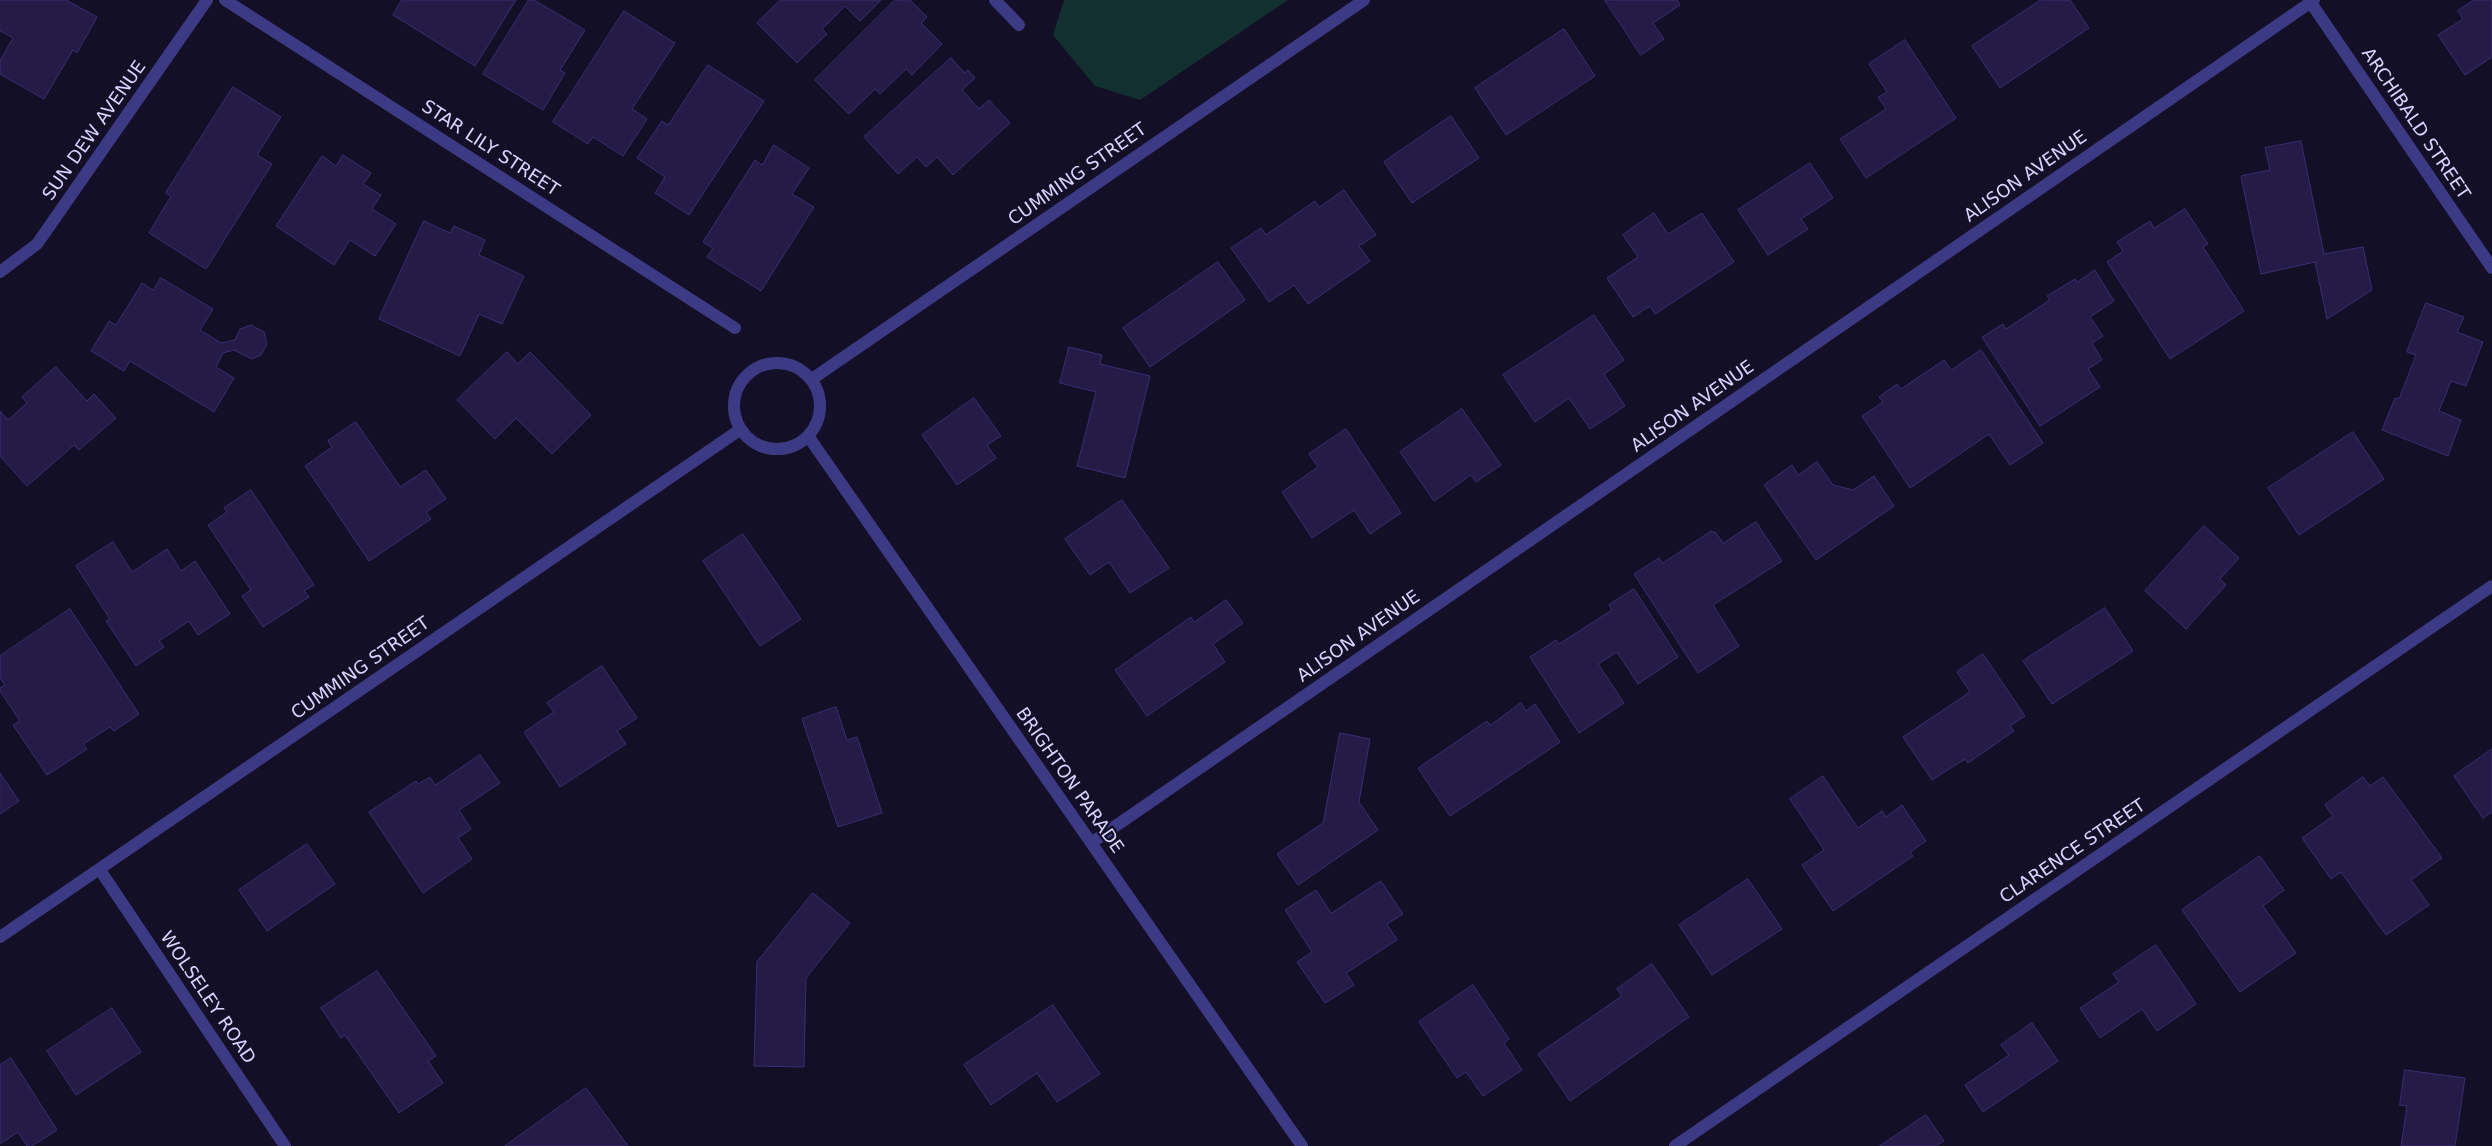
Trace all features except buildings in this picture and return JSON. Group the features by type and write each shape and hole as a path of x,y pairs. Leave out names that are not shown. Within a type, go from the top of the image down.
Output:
{"street":[{"name":"SUN DEW AVENUE","path":"0,272 37,244 207,0"},
{"name":"STAR LILY STREET","path":"225,0 735,328"},
{"path":"995,0 1019,25"},
{"name":"CUMMING STREET","path":"812,379 1364,0"},
{"name":"ARCHIBALD STREET","path":"2311,1 2492,268"},
{"name":"ALISON AVENUE","path":"1091,843 2311,1"},
{"path":"775,362 789,364 802,370 812,379 821,402 816,426 808,436 792,446 773,449 749,439 741,429 734,405 736,393 750,372 762,365 775,362"},
{"name":"CUMMING STREET","path":"0,937 741,429"},
{"name":"BRIGHTON PARADE","path":"808,436 1302,1146"},
{"name":"CLARENCE STREET","path":"1675,1146 2492,586"},
{"name":"WOLSELEY ROAD","path":"100,870 285,1146"}],"green space":[{"path":"1064,0 1288,0 1140,100 1095,86 1053,35"}]}
